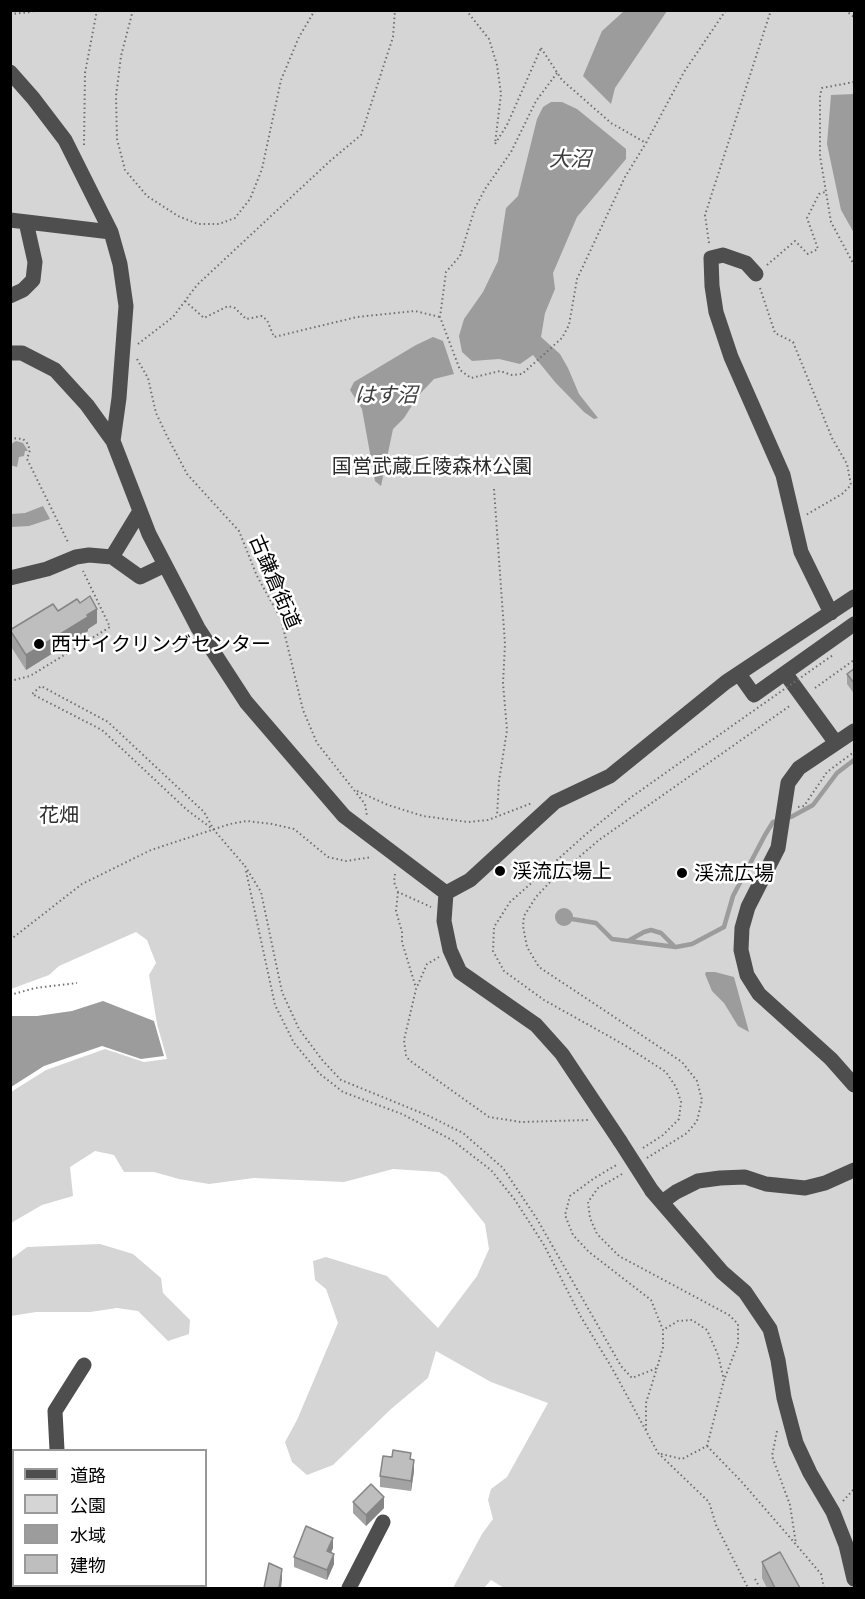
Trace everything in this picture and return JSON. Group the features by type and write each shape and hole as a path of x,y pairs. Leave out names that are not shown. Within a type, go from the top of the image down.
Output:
{"street":[{"path":"10,72 65,140 111,232 120,264 126,306 127,352 113,441"},
{"path":"10,296 24,290 33,280 35,262 18,221 111,232"},
{"path":"756,274 746,263 723,255 711,258 716,312 731,357 783,475 801,552 831,613"},
{"path":"10,353 22,353 54,370 87,405 113,441 149,534 198,628 246,702 344,816 446,893"},
{"path":"112,557 140,511"},
{"path":"10,578 89,555 112,557 140,577 165,565"},
{"path":"446,893 470,880 555,802 610,776 739,674 855,597"},
{"path":"739,674 754,695 855,624"},
{"path":"785,673 836,743"},
{"path":"855,731 799,768 788,783 778,848 748,907 742,928 741,950 747,975 759,994 831,1059 855,1085"},
{"path":"446,893 444,921 450,950 460,972 536,1025 562,1054 657,1196 722,1272 745,1292 770,1329 796,1443 810,1473 834,1512 855,1579"},
{"path":"657,1196 676,1192 698,1181 720,1178 746,1177 766,1184 805,1188 825,1183 855,1170"},
{"path":"57,1449 55,1411 84,1365"},
{"path":"349,1588 383,1522"}],"path":[{"path":"10,14 34,10"},
{"path":"84,155 85,74 97,10"},
{"path":"133,10 121,56 116,96 117,139 125,170 147,196 178,216 198,224 219,224 235,218 250,199 262,169 281,80 299,37 315,10"},
{"path":"127,352 173,316 197,285 361,135 393,37 395,10"},
{"path":"466,10 489,39 497,65 501,94 495,144 507,125 541,48 562,80 611,123 646,143"},
{"path":"557,73 536,101 511,152 485,189 475,208 460,256 446,272 440,317 460,370 471,378 500,371 512,375 522,374 562,338 569,325 577,279 626,177 684,72 726,10"},
{"path":"711,258 705,215 771,10"},
{"path":"845,10 855,17"},
{"path":"855,82 822,88 820,95 820,156 831,222 855,265"},
{"path":"794,523 842,494 851,485 846,464 832,438 793,342 775,333 763,302 756,274 795,241 808,254 818,249 807,218 819,194 825,192"},
{"path":"184,302 204,318 228,306 235,308 246,319 262,316 267,320 274,337 357,317 415,311 440,317"},
{"name":"古鎌倉街道","path":"127,352 148,378 156,413 188,474 239,531 257,576 280,619 303,710 317,743 355,789 364,804 370,836"},
{"path":"494,489 505,644 503,683 507,730 499,781 497,816"},
{"path":"637,1152 663,1136 678,1119 681,1102 676,1087 666,1072 544,1000 504,971 493,951 494,927 510,902 630,798 833,655"},
{"path":"812,690 855,660"},
{"path":"214,830 187,810 102,730 32,694 41,686 108,723 204,812 214,830 245,866 261,892 282,992 299,1029 323,1061 341,1080 429,1116 463,1133 503,1168 537,1219 621,1366 632,1378 657,1368"},
{"path":"647,1158 687,1133 697,1121 702,1100 697,1081 682,1062 539,967 527,947 523,927 524,916 536,897 551,881 599,840 792,704"},
{"path":"784,811 804,806 826,772 855,752"},
{"path":"355,789 388,805 423,816 468,822 488,820 532,803"},
{"path":"10,940 82,885 152,850 230,824 247,821 272,824 294,829 328,857 346,861 394,854 394,882 398,892 396,912 416,989"},
{"path":"245,866 275,1005 294,1043 320,1074 343,1092 402,1114 452,1140 491,1170 515,1200 544,1245 581,1317 658,1453 709,1502 716,1526 748,1588"},
{"path":"398,892 444,913"},
{"path":"450,950 427,964 416,989 404,1040 409,1060 489,1117 520,1122 606,1119"},
{"path":"10,995 35,988 77,983"},
{"path":"617,1164 570,1196 565,1215 573,1235 589,1252 651,1300 663,1330 663,1347 646,1403 646,1431"},
{"path":"628,1170 598,1188 588,1202 590,1218 597,1234 619,1256 729,1315 738,1324 738,1344 724,1380 707,1446 682,1459 658,1453"},
{"path":"663,1330 678,1322 692,1320 707,1330 718,1355 724,1380"},
{"path":"788,1413 775,1434 772,1456 790,1505 796,1544"},
{"path":"707,1446 796,1544 820,1574 824,1588"},
{"path":"755,1579 760,1588"}],"green space":[{"name":"国営武蔵丘陵森林公園","path":"11,11 854,11 854,1588 504,1588 491,1580 484,1588 453,1588 482,1534 493,1519 488,1500 491,1489 507,1477 548,1403 491,1382 436,1351 428,1378 391,1409 333,1465 307,1475 292,1462 285,1442 297,1420 338,1323 326,1289 315,1280 313,1261 326,1257 387,1276 438,1328 477,1276 489,1249 485,1224 447,1177 439,1172 393,1169 344,1182 254,1178 209,1184 154,1172 124,1172 114,1155 95,1151 70,1167 73,1196 42,1205 11,1223 11,1092 46,1070 105,1049 144,1062 167,1059 157,1024 149,975 156,963 147,940 136,932 59,966 49,975 11,989"},
{"path":"100,1244 133,1254 161,1278 163,1293 190,1320 189,1334 168,1341 138,1311 117,1308 90,1312 36,1312 11,1316 11,1259 27,1247"}],"water":[{"path":"624,11 667,11 615,88 611,104 583,76 602,31"},
{"path":"854,94 854,233 841,210 827,144 831,95"},
{"name":"大沼","path":"551,102 562,102 577,109 626,149 626,159 577,217 553,273 555,289 545,313 541,337 560,354 579,394 598,418 594,419 584,412 555,382 533,355 520,364 499,359 472,361 462,352 459,336 464,319 483,292 498,261 506,208 518,196 537,119 543,107"},
{"name":"はす沼","path":"433,337 443,341 454,374 434,379 393,429 381,486 375,481 362,409 350,390 354,382"},
{"path":"16,441 23,443 28,451 25,451 24,456 19,457 17,467 10,465 11,444"},
{"path":"43,506 50,519 29,526 11,527 11,514 25,513"},
{"path":"564,908 570,911 573,917 570,923 564,926 558,923 555,917 558,911"},
{"path":"706,972 734,977 749,1032 738,1026 724,1003 712,991"},
{"path":"103,1001 154,1021 164,1056 141,1059 102,1046 44,1066 11,1087 11,1016 37,1016 72,1011"}],"building":[{"path":"90,596 97,609 87,615 88,617 26,655 10,630 53,604 58,611 77,599 80,603"},
{"path":"855,668 855,684 847,674"},
{"path":"393,1450 411,1453 410,1459 414,1460 411,1481 380,1476 383,1456 392,1457"},
{"path":"371,1484 384,1497 366,1515 353,1502"},
{"path":"306,1526 333,1538 327,1551 334,1554 327,1570 294,1557"},
{"path":"780,1552 800,1588 775,1588 762,1562"},
{"path":"269,1563 282,1569 279,1588 264,1588"}],"waterway":[{"path":"791,817 813,805 837,773 854,760"},
{"path":"572,919 596,923 612,939 676,947 692,944 724,927 733,896 765,835 773,822 778,821"},
{"path":"628,941 651,930 661,933 674,946"}],"place":[{"name":"西サイクリングセンター","path":"39,644"},
{"name":"渓流広場上","path":"500,871"},
{"name":"渓流広場","path":"682,873"}],"park label":[{"name":"花畑","path":"59,815"}]}
